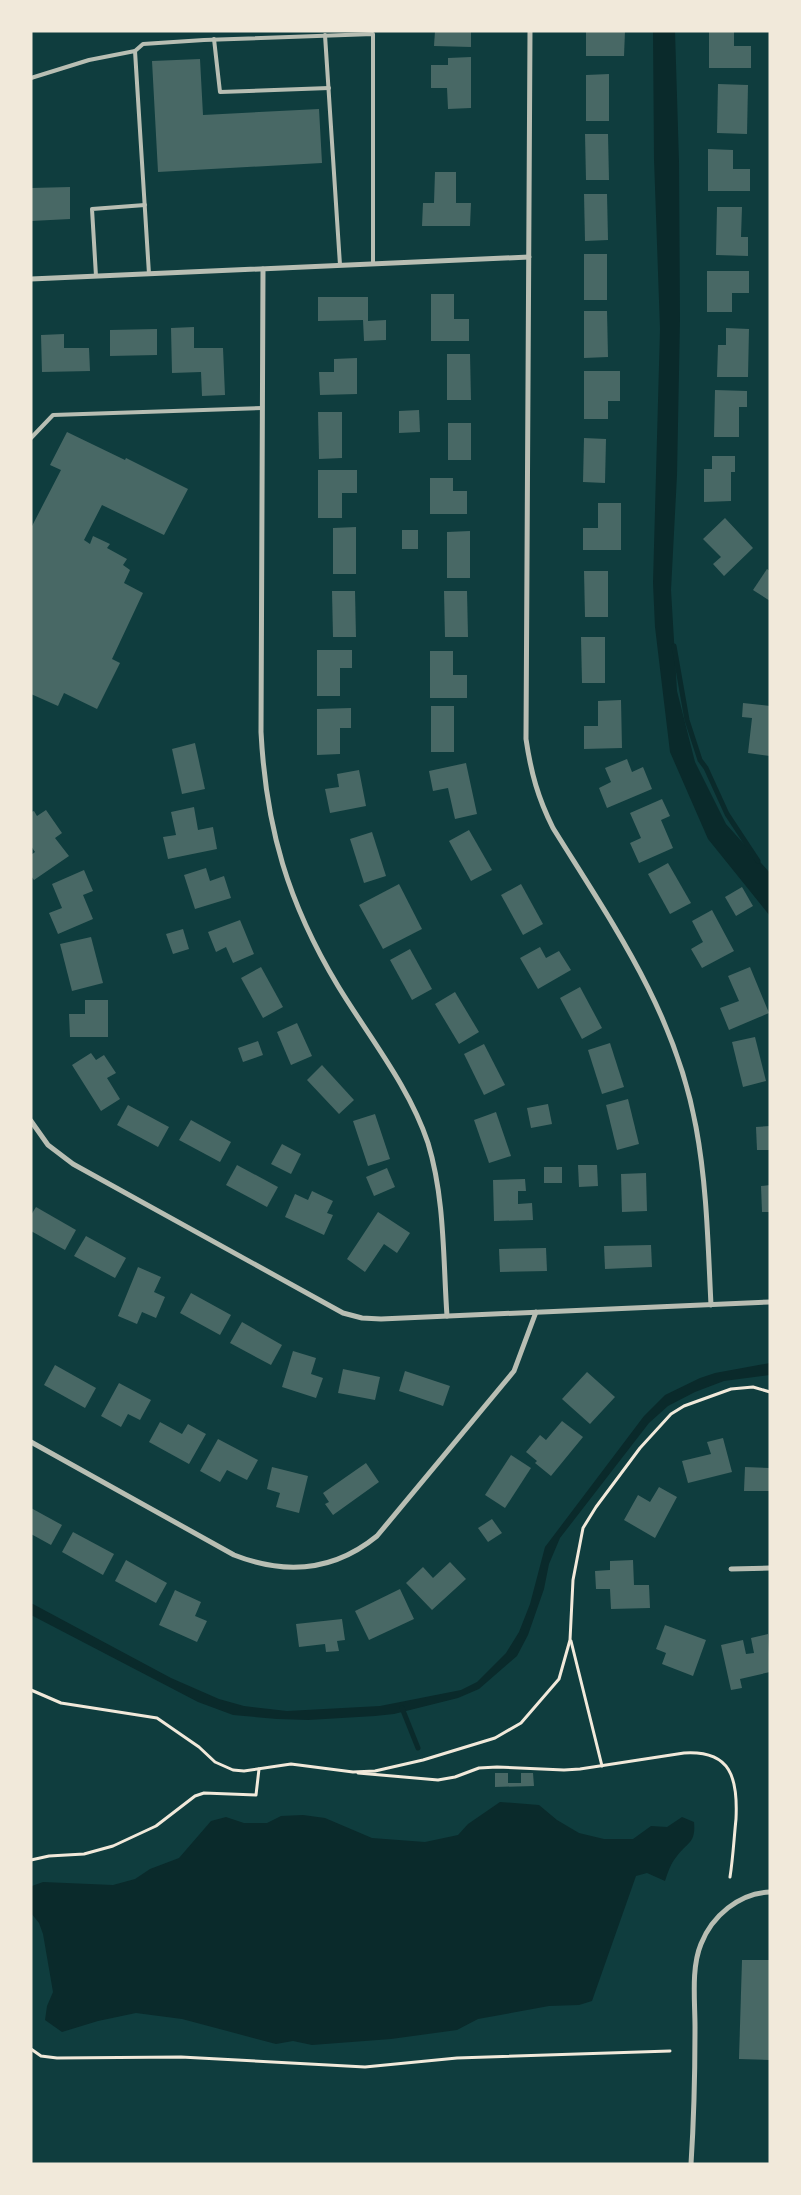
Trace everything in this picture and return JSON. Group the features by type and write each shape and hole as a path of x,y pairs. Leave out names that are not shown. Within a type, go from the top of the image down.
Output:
{"street":[{"path":"530,31 526,739 532,776 542,805 553,828 646,980 682,1069 700,1149 706,1198 710,1305"},
{"path":"31,279 528,257"},
{"path":"263,269 261,732 263,775 269,812 287,879 312,939 338,985 394,1074 413,1108 427,1143 436,1174 440,1207 447,1316"},
{"path":"31,1122 48,1145 73,1164 330,1308 362,1318 770,1302"},
{"path":"31,1442 234,1555 267,1566 283,1568 327,1563 366,1545 390,1521 514,1371 536,1312"},
{"path":"731,1569 770,1568"},
{"path":"692,2164 695,2109 696,1969 700,1945 714,1919 726,1908 747,1897 770,1892"}],"lane":[{"path":"31,78 90,60 135,51 143,44 373,34 373,264"},
{"path":"325,35 340,265"},
{"path":"214,40 220,92 329,88"},
{"path":"135,51 149,274"},
{"path":"96,276 92,209 145,205"},
{"path":"31,438 52,415 262,408"}],"path":[{"path":"353,1772 376,1771 466,1748 501,1734 520,1723 559,1679 570,1640 573,1580 583,1528 596,1507 640,1448 671,1414 684,1406 731,1388 753,1387 770,1392"},
{"path":"570,1640 602,1766"},
{"path":"31,1690 61,1703 157,1718 199,1747 223,1767 244,1771 291,1764 367,1775 438,1780 455,1777 479,1768 512,1767 564,1770 700,1752 722,1760 734,1779 737,1802 730,1877"},
{"path":"31,1860 49,1856 84,1854 113,1846 156,1826 204,1792 256,1795 259,1769"},
{"path":"31,2049 41,2056 57,2058 181,2057 365,2067 457,2058 670,2052"}],"water":[{"path":"653,31 675,31 679,162 680,320 677,475 671,590 677,691 695,762 726,824 770,873 770,916 708,839 670,752 655,627 653,583 660,329 654,159"},
{"path":"770,1363 770,1375 724,1381 695,1392 668,1406 649,1423 560,1538 549,1564 544,1589 528,1635 517,1656 479,1689 458,1698 394,1714 375,1716 308,1720 233,1715 198,1702 31,1615 31,1603 171,1678 219,1699 244,1706 287,1711 380,1706 461,1690 477,1682 506,1653 519,1632 530,1604 545,1547 644,1416 665,1395 700,1378 715,1373"},
{"path":"500,1802 539,1805 557,1820 579,1833 604,1839 633,1839 651,1826 667,1827 682,1817 694,1822 694,1834 690,1842 673,1862 665,1881 647,1873 636,1876 592,2001 579,2005 549,2006 478,2019 457,2030 391,2039 312,2045 293,2041 276,2044 182,2019 136,2013 98,2021 62,2032 45,2020 47,2006 53,1992 43,1934 39,1923 31,1913 32,1886 43,1882 113,1885 135,1879 150,1869 179,1858 211,1821 226,1817 244,1823 267,1823 281,1816 303,1815 325,1818 372,1838 425,1842 458,1835 468,1824"}],"building":[{"path":"435,31 471,31 471,47 434,46"},
{"path":"586,31 625,31 624,56 586,56"},
{"path":"709,31 734,31 734,46 751,46 751,68 709,68"},
{"path":"471,57 471,108 448,109 447,88 431,88 431,65 448,65 448,58"},
{"path":"200,59 203,115 319,109 322,163 158,172 152,61"},
{"path":"609,74 609,121 586,121 586,75"},
{"path":"718,84 748,85 747,134 717,133"},
{"path":"585,134 608,134 609,180 586,180"},
{"path":"708,149 733,150 733,169 750,169 750,191 708,191"},
{"path":"435,172 456,172 456,203 471,203 470,226 422,226 423,203 434,203"},
{"path":"70,187 70,219 31,221 31,188"},
{"path":"584,194 607,194 608,240 585,241"},
{"path":"717,207 742,207 741,237 748,237 748,256 716,255"},
{"path":"584,254 607,254 607,300 584,300"},
{"path":"707,271 749,271 749,293 732,293 732,312 707,312"},
{"path":"431,294 454,294 454,319 469,319 469,341 431,341"},
{"path":"318,297 368,297 368,321 386,320 386,340 364,341 363,320 318,321"},
{"path":"584,311 607,311 608,357 584,358"},
{"path":"194,327 194,348 223,348 225,395 202,396 201,372 172,373 171,328"},
{"path":"726,328 749,329 748,377 717,377 718,345 726,345"},
{"path":"157,329 157,355 110,356 110,330"},
{"path":"64,334 64,348 89,348 90,371 42,372 41,335"},
{"path":"447,354 470,354 471,400 447,400"},
{"path":"357,358 357,394 320,395 319,372 334,372 334,359"},
{"path":"584,371 620,371 620,401 608,401 608,419 584,419"},
{"path":"715,390 747,391 747,407 739,407 739,437 714,437"},
{"path":"419,410 420,432 399,433 399,411"},
{"path":"318,412 342,412 342,458 319,459"},
{"path":"448,423 471,423 471,460 448,460"},
{"path":"67,432 125,460 126,458 188,489 164,535 102,505 84,540 90,544 93,536 110,544 107,548 127,559 123,565 130,570 124,583 143,593 112,659 120,663 97,709 64,693 58,706 31,694 31,528 61,470 50,465"},
{"path":"584,438 606,439 605,483 583,482"},
{"path":"712,456 735,456 735,472 731,472 731,501 704,502 704,469 712,469"},
{"path":"318,470 357,470 357,493 342,493 342,518 318,518"},
{"path":"430,478 453,478 453,491 467,491 467,514 430,514"},
{"path":"598,503 621,503 621,550 583,550 583,528 598,528"},
{"path":"725,518 753,548 724,576 713,564 721,557 703,539"},
{"path":"356,527 356,574 333,574 333,528"},
{"path":"402,530 418,530 418,549 402,549"},
{"path":"470,531 470,578 447,578 447,532"},
{"path":"767,569 770,571 770,601 753,590"},
{"path":"584,571 608,571 608,617 585,617"},
{"path":"332,591 355,591 356,637 333,637"},
{"path":"444,591 467,591 468,637 445,637"},
{"path":"581,637 605,637 605,683 582,683"},
{"path":"317,650 352,650 352,668 340,668 340,696 317,696"},
{"path":"430,651 453,651 453,675 467,675 467,698 430,698"},
{"path":"621,700 622,748 584,749 584,726 598,726 598,701"},
{"path":"743,703 770,706 770,756 748,753 752,718 742,717"},
{"path":"431,706 454,706 454,752 431,752"},
{"path":"351,708 351,728 340,728 340,754 317,755 317,709"},
{"path":"195,743 205,789 182,794 172,749"},
{"path":"627,759 632,772 643,767 652,789 607,808 599,788 611,782 605,768"},
{"path":"466,763 477,814 455,819 448,788 433,791 429,771"},
{"path":"359,770 366,806 330,813 325,789 339,787 337,774"},
{"path":"662,799 670,816 661,820 673,848 639,863 630,843 641,838 630,813"},
{"path":"194,807 198,830 213,827 217,849 168,859 163,837 176,835 171,812"},
{"path":"46,810 62,833 55,838 69,856 34,880 31,876 31,855 35,852 31,846 31,812 34,811 37,816"},
{"path":"469,830 492,870 471,881 449,841"},
{"path":"372,832 386,876 364,883 350,839"},
{"path":"668,863 691,903 670,914 648,874"},
{"path":"206,868 210,881 224,876 231,898 195,909 184,875"},
{"path":"84,870 93,891 83,895 93,919 58,934 49,913 62,908 52,884"},
{"path":"399,884 422,929 383,949 359,905"},
{"path":"521,884 543,924 523,935 501,895"},
{"path":"742,887 753,906 736,916 725,897"},
{"path":"712,910 734,951 702,968 691,949 703,942 692,921"},
{"path":"240,920 254,954 233,963 226,947 216,952 208,932"},
{"path":"183,929 189,949 173,954 166,934"},
{"path":"91,937 103,983 72,991 60,944"},
{"path":"540,947 546,958 559,951 571,970 538,989 520,958"},
{"path":"410,949 432,989 412,1000 390,960"},
{"path":"261,967 283,1007 263,1018 241,978"},
{"path":"750,967 769,1013 729,1030 720,1008 739,1001 728,976"},
{"path":"580,987 602,1028 582,1039 560,998"},
{"path":"455,992 479,1032 459,1044 435,1004"},
{"path":"85,1000 108,1000 108,1037 70,1037 69,1014 85,1014"},
{"path":"297,1023 312,1056 291,1065 277,1032"},
{"path":"755,1037 766,1081 743,1087 732,1042"},
{"path":"258,1041 263,1055 243,1062 238,1048"},
{"path":"610,1043 624,1087 602,1094 588,1050"},
{"path":"484,1044 505,1085 484,1095 464,1054"},
{"path":"91,1053 96,1060 104,1055 116,1073 107,1078 120,1099 101,1111 72,1065"},
{"path":"322,1065 354,1100 339,1114 307,1080"},
{"path":"628,1099 639,1144 617,1150 606,1105"},
{"path":"548,1104 552,1124 531,1128 527,1108"},
{"path":"128,1105 169,1127 158,1147 117,1125"},
{"path":"496,1112 511,1156 489,1163 474,1120"},
{"path":"375,1114 390,1159 368,1166 353,1121"},
{"path":"191,1120 231,1142 220,1162 179,1140"},
{"path":"770,1126 770,1150 757,1150 756,1127"},
{"path":"282,1144 301,1154 291,1174 271,1164"},
{"path":"237,1165 278,1187 267,1207 226,1185"},
{"path":"578,1165 597,1165 598,1186 579,1187"},
{"path":"544,1167 562,1167 562,1183 544,1183"},
{"path":"387,1168 395,1187 374,1196 366,1177"},
{"path":"646,1173 647,1211 622,1212 621,1174"},
{"path":"525,1179 526,1191 518,1191 518,1204 532,1203 533,1220 494,1221 493,1180"},
{"path":"770,1185 770,1212 762,1212 761,1186"},
{"path":"312,1191 333,1201 327,1213 333,1215 324,1235 285,1217 295,1194 308,1200"},
{"path":"36,1207 76,1230 65,1250 31,1231 31,1215"},
{"path":"378,1212 410,1233 397,1253 384,1244 365,1272 347,1259"},
{"path":"86,1236 126,1258 115,1278 74,1256"},
{"path":"651,1245 652,1267 605,1269 604,1246"},
{"path":"546,1248 547,1271 500,1272 499,1249"},
{"path":"138,1267 161,1277 154,1292 165,1297 156,1318 142,1312 137,1324 118,1316"},
{"path":"191,1293 231,1315 220,1335 180,1313"},
{"path":"242,1322 282,1345 271,1365 230,1343"},
{"path":"293,1351 316,1358 311,1374 323,1378 316,1398 282,1387"},
{"path":"55,1365 96,1388 85,1408 44,1385"},
{"path":"343,1369 380,1377 375,1400 338,1393"},
{"path":"405,1371 450,1386 443,1406 399,1391"},
{"path":"587,1372 615,1397 590,1424 562,1399"},
{"path":"119,1383 151,1400 140,1420 128,1414 121,1427 101,1416"},
{"path":"562,1421 583,1437 551,1476 535,1463 537,1461 526,1452 540,1435 546,1440"},
{"path":"160,1422 182,1434 188,1424 206,1434 189,1464 149,1442"},
{"path":"723,1438 732,1472 688,1483 682,1461 711,1454 707,1442"},
{"path":"218,1439 258,1460 247,1480 227,1470 220,1482 200,1471"},
{"path":"511,1455 531,1468 505,1508 485,1495"},
{"path":"366,1463 379,1482 333,1515 325,1504 329,1502 323,1493"},
{"path":"272,1467 308,1476 299,1513 276,1507 280,1493 267,1489"},
{"path":"745,1467 770,1468 770,1491 744,1491"},
{"path":"659,1487 677,1497 655,1538 624,1520 638,1495 650,1502"},
{"path":"31,1508 62,1525 51,1545 31,1534"},
{"path":"492,1519 502,1533 488,1542 478,1528"},
{"path":"73,1532 114,1554 103,1575 62,1552"},
{"path":"126,1560 167,1583 156,1603 115,1581"},
{"path":"633,1560 634,1585 649,1585 650,1608 611,1609 610,1589 596,1589 595,1571 610,1570 610,1561"},
{"path":"450,1562 466,1579 432,1610 406,1583 423,1567 433,1578"},
{"path":"400,1589 414,1619 369,1640 355,1611"},
{"path":"175,1590 201,1602 195,1616 207,1621 197,1642 159,1625"},
{"path":"342,1619 345,1640 337,1641 339,1651 326,1652 325,1644 299,1647 296,1624"},
{"path":"665,1625 706,1640 693,1676 662,1664 666,1653 656,1649"},
{"path":"768,1634 770,1672 740,1679 742,1688 731,1690 721,1645 743,1640 746,1654 754,1653 751,1638"},
{"path":"495,1773 508,1773 508,1783 521,1783 521,1773 533,1773 534,1786 495,1787"},
{"path":"742,1960 770,1960 769,2060 739,2059"}],"waterway":[{"path":"674,646 687,720 700,760 706,768 727,814 758,861"},
{"path":"402,1708 418,1748"}]}
